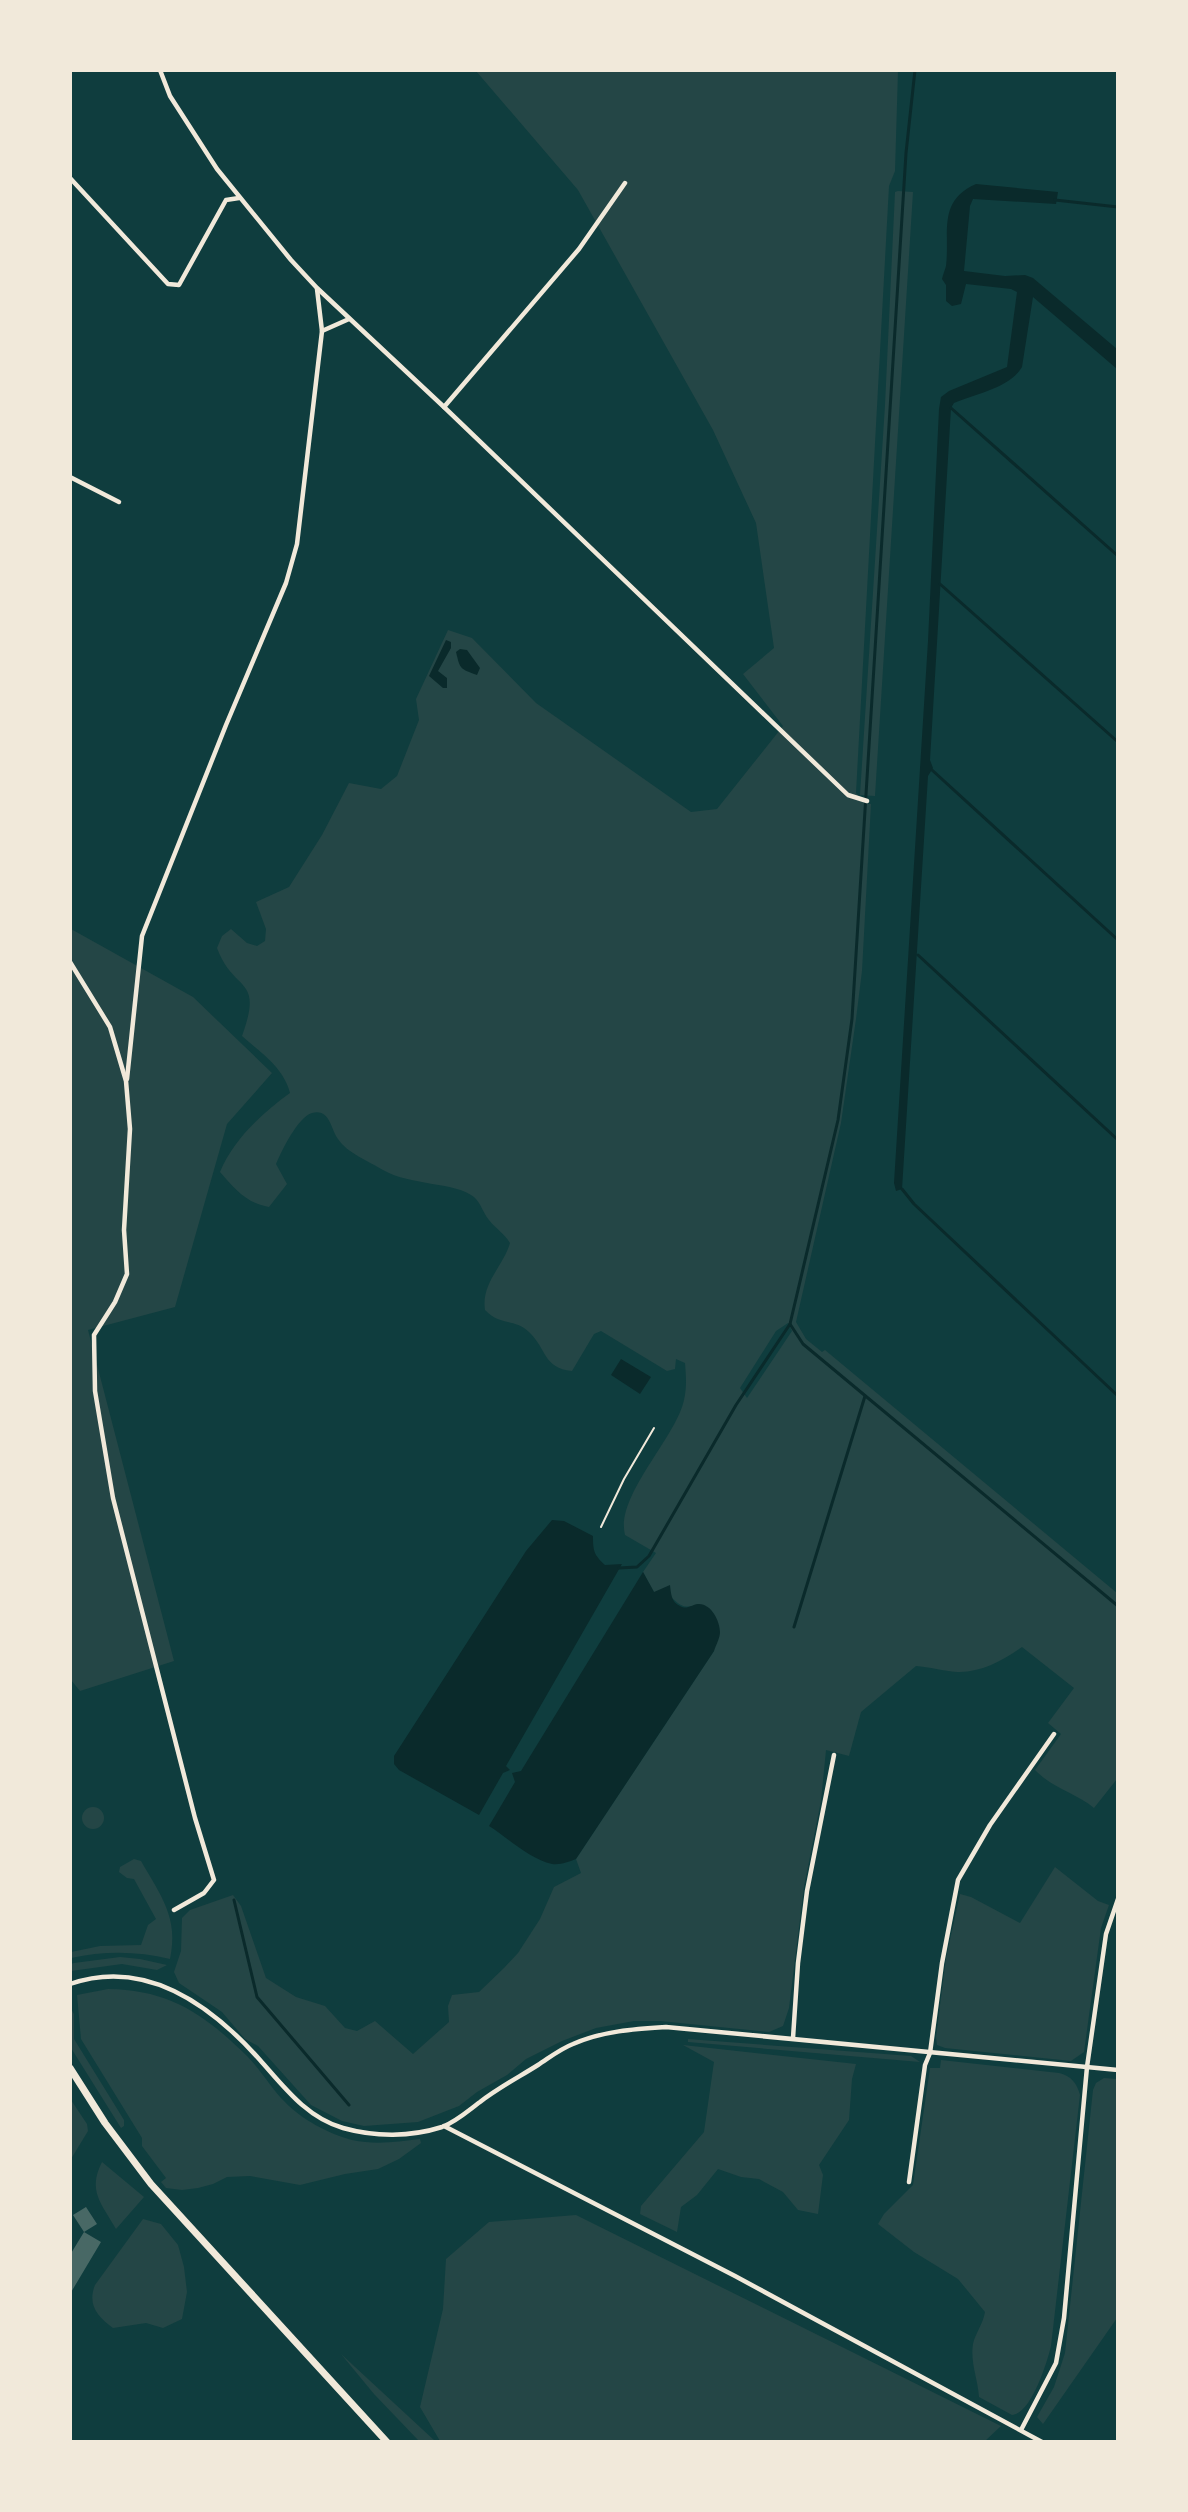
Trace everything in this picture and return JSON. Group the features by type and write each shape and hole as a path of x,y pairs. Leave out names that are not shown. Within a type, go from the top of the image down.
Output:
{"main road":[{"path":"70,2068 105,2123 151,2184 387,2442"}],"street":[{"path":"160,70 170,96 217,169 239,198 317,288 848,795 867,801"},
{"path":"70,178 168,284 179,285 226,200 239,198"},
{"path":"444,407 579,249 625,183"},
{"path":"174,1910 204,1893 214,1880 192,1806 115,1508 95,1391 94,1335 115,1302 127,1274 124,1230 130,1129 126,1081 142,936 226,725 286,583 297,544 322,331 317,288"},
{"path":"322,331 349,319"},
{"path":"70,477 118,502"},
{"path":"70,962 110,1028 126,1081"},
{"path":"909,2182 925,2065 930,2053 942,1963 958,1880 990,1825 1054,1734"},
{"path":"793,2038 798,1963 807,1892 834,1755"},
{"path":"1020,2430 1056,2363 1064,2318 1087,2067 1106,1934 1118,1899"},
{"path":"70,1984 115,1976 158,1983 178,1991 212,2013 246,2044 297,2101 313,2114 341,2128 372,2134 413,2133 444,2126 570,2045 595,2036 627,2029 666,2027 1118,2070"},
{"path":"444,2126 735,2276 1042,2442"}],"lane":[{"path":"601,1527 624,1479 654,1428"}],"shaded area":[{"path":"476,71 898,71 895,171 889,186 856,793 864,803 871,804 862,971 841,1123 796,1322 806,1339 822,1352 825,1350 1117,1593 1117,1779 1094,1808 1035,1770 1061,1734 1048,1723 1074,1688 1022,1647 1000,1661 966,1672 916,1666 861,1712 849,1756 826,1750 821,1801 804,1887 789,2008 783,2026 769,2032 660,2021 634,2021 596,2028 562,2041 526,2059 507,2075 477,2092 459,2106 418,2122 364,2126 342,2121 311,2105 258,2046 245,2039 222,2012 179,1983 174,1972 181,1951 182,1918 190,1910 233,1895 241,1906 266,1978 296,1997 325,2006 345,2028 357,2031 375,2021 413,2054 449,2022 448,2006 452,1995 479,1992 518,1953 540,1919 554,1887 581,1873 576,1859 714,1651 699,1604 685,1606 654,1592 643,1572 656,1553 625,1535 624,1520 637,1485 679,1415 686,1391 685,1363 676,1359 675,1369 667,1371 601,1331 594,1334 572,1371 550,1362 529,1332 518,1325 496,1318 485,1310 489,1283 510,1243 489,1220 476,1199 456,1189 394,1175 365,1160 342,1144 323,1114 318,1112 307,1116 296,1127 286,1143 276,1164 287,1184 269,1207 247,1199 220,1172 240,1138 269,1109 290,1093 277,1068 242,1036 250,1003 248,993 231,973 217,948 222,936 231,929 247,943 257,946 265,941 266,929 256,902 289,887 322,835 349,783 381,789 397,776 419,720 416,699 448,630 472,638 536,703 691,812 717,809 783,726 743,674 774,648 756,523 713,430 578,190","holes":["788,1323 792,1331 747,1398 740,1388 776,1331"]},
{"path":"976,184 1058,192 1056,204 973,199 970,206 964,271 1005,276 1025,275 1033,278 1117,349 1117,369 1033,297 1022,367 1017,374 1001,385 954,403 951,408 930,760 933,768 928,776 902,1189 896,1191 894,1183 928,641 939,409 941,397 949,391 1007,367 1017,292 1011,289 966,284 961,304 952,306 946,301 946,285 942,279 946,266 950,209 955,199"},
{"path":"895,192 913,192 875,796 860,795 885,405"},
{"path":"446,640 451,642 451,648 438,671 447,678 447,688 443,688 429,676"},
{"path":"460,649 467,650 480,668 477,675 464,670 460,665 456,652"},
{"path":"71,929 193,997 272,1073 227,1124 175,1307 88,1330 174,1661 80,1691 71,1680"},
{"path":"621,1359 651,1377 640,1394 611,1375"},
{"path":"552,1520 564,1521 593,1536 595,1552 605,1565 622,1564 506,1766 510,1770 503,1773 479,1815 399,1770 394,1764 394,1756 526,1551"},
{"path":"643,1572 654,1592 670,1585 672,1597 682,1607 698,1604 707,1606 714,1613 718,1623 719,1639 714,1651 576,1859 552,1864 527,1853 489,1826 515,1782 512,1773 521,1771"},
{"path":"93,1807 101,1810 104,1818 101,1826 93,1829 85,1826 82,1818 85,1810"},
{"path":"134,1859 141,1861 170,1919 172,1944 170,1959 145,1954 120,1953 71,1958 71,1952 100,1946 141,1945 148,1925 156,1919 134,1879 127,1878 119,1872 120,1867"},
{"path":"1055,1867 1098,1901 1109,1905 1101,1928 1084,2052 1071,2061 945,2048 937,2045 936,2037 946,1958 960,1894 971,1897 1020,1923"},
{"path":"120,1957 167,1965 157,1970 122,1964 71,1971 71,1964 74,1963"},
{"path":"108,1989 150,1994 185,2007 216,2028 247,2056 280,2097 292,2108 325,2130 361,2142 420,2139 421,2143 399,2159 378,2169 300,2185 250,2176 227,2177 198,2188 182,2190 166,2188 161,2182 166,2178 142,2146 142,2138 81,2039 77,1995"},
{"path":"71,2009 74,2014 74,2039 124,2120 124,2126 121,2128 71,2048"},
{"path":"688,2039 911,2056 920,2062 688,2042"},
{"path":"683,2045 856,2064 852,2079 849,2120 819,2165 823,2175 818,2214 798,2210 783,2192 759,2179 741,2177 718,2169 697,2195 681,2207 677,2232 640,2214 641,2206 704,2132 714,2062"},
{"path":"941,2060 1059,2073 1073,2081 1080,2095 1051,2346 1032,2397 1026,2406 1012,2415 979,2397 972,2351 985,2312 958,2279 914,2252 878,2224 884,2214 913,2185 930,2068 940,2068"},
{"path":"1104,2078 1117,2079 1117,2318 1043,2424 1037,2417 1054,2387 1065,2353 1093,2090 1096,2083"},
{"path":"71,2100 87,2124 88,2131 71,2159"},
{"path":"102,2162 144,2197 116,2229 101,2204 96,2189"},
{"path":"576,2215 1001,2426 984,2442 440,2441 420,2407 443,2309 446,2259 489,2222"},
{"path":"143,2219 161,2224 178,2245 187,2292 182,2319 163,2328 146,2323 113,2328 95,2310 93,2292 95,2285"},
{"path":"341,2354 435,2441 419,2441 374,2394"}],"building":[{"path":"86,2207 97,2224 84,2232 73,2215"},
{"path":"84,2232 101,2242 70,2294 70,2255"}],"waterway":[{"path":"619,1568 637,1567 649,1556 736,1405 790,1324 838,1120 852,1019 906,153 915,70"},
{"path":"1055,200 1118,207"},
{"path":"951,408 1118,556"},
{"path":"940,584 1118,742"},
{"path":"932,770 1118,940"},
{"path":"918,955 1118,1140"},
{"path":"902,1189 914,1204 1118,1396"},
{"path":"790,1324 803,1344 1118,1606"},
{"path":"794,1627 865,1396"},
{"path":"234,1900 257,1997 349,2105"}]}
